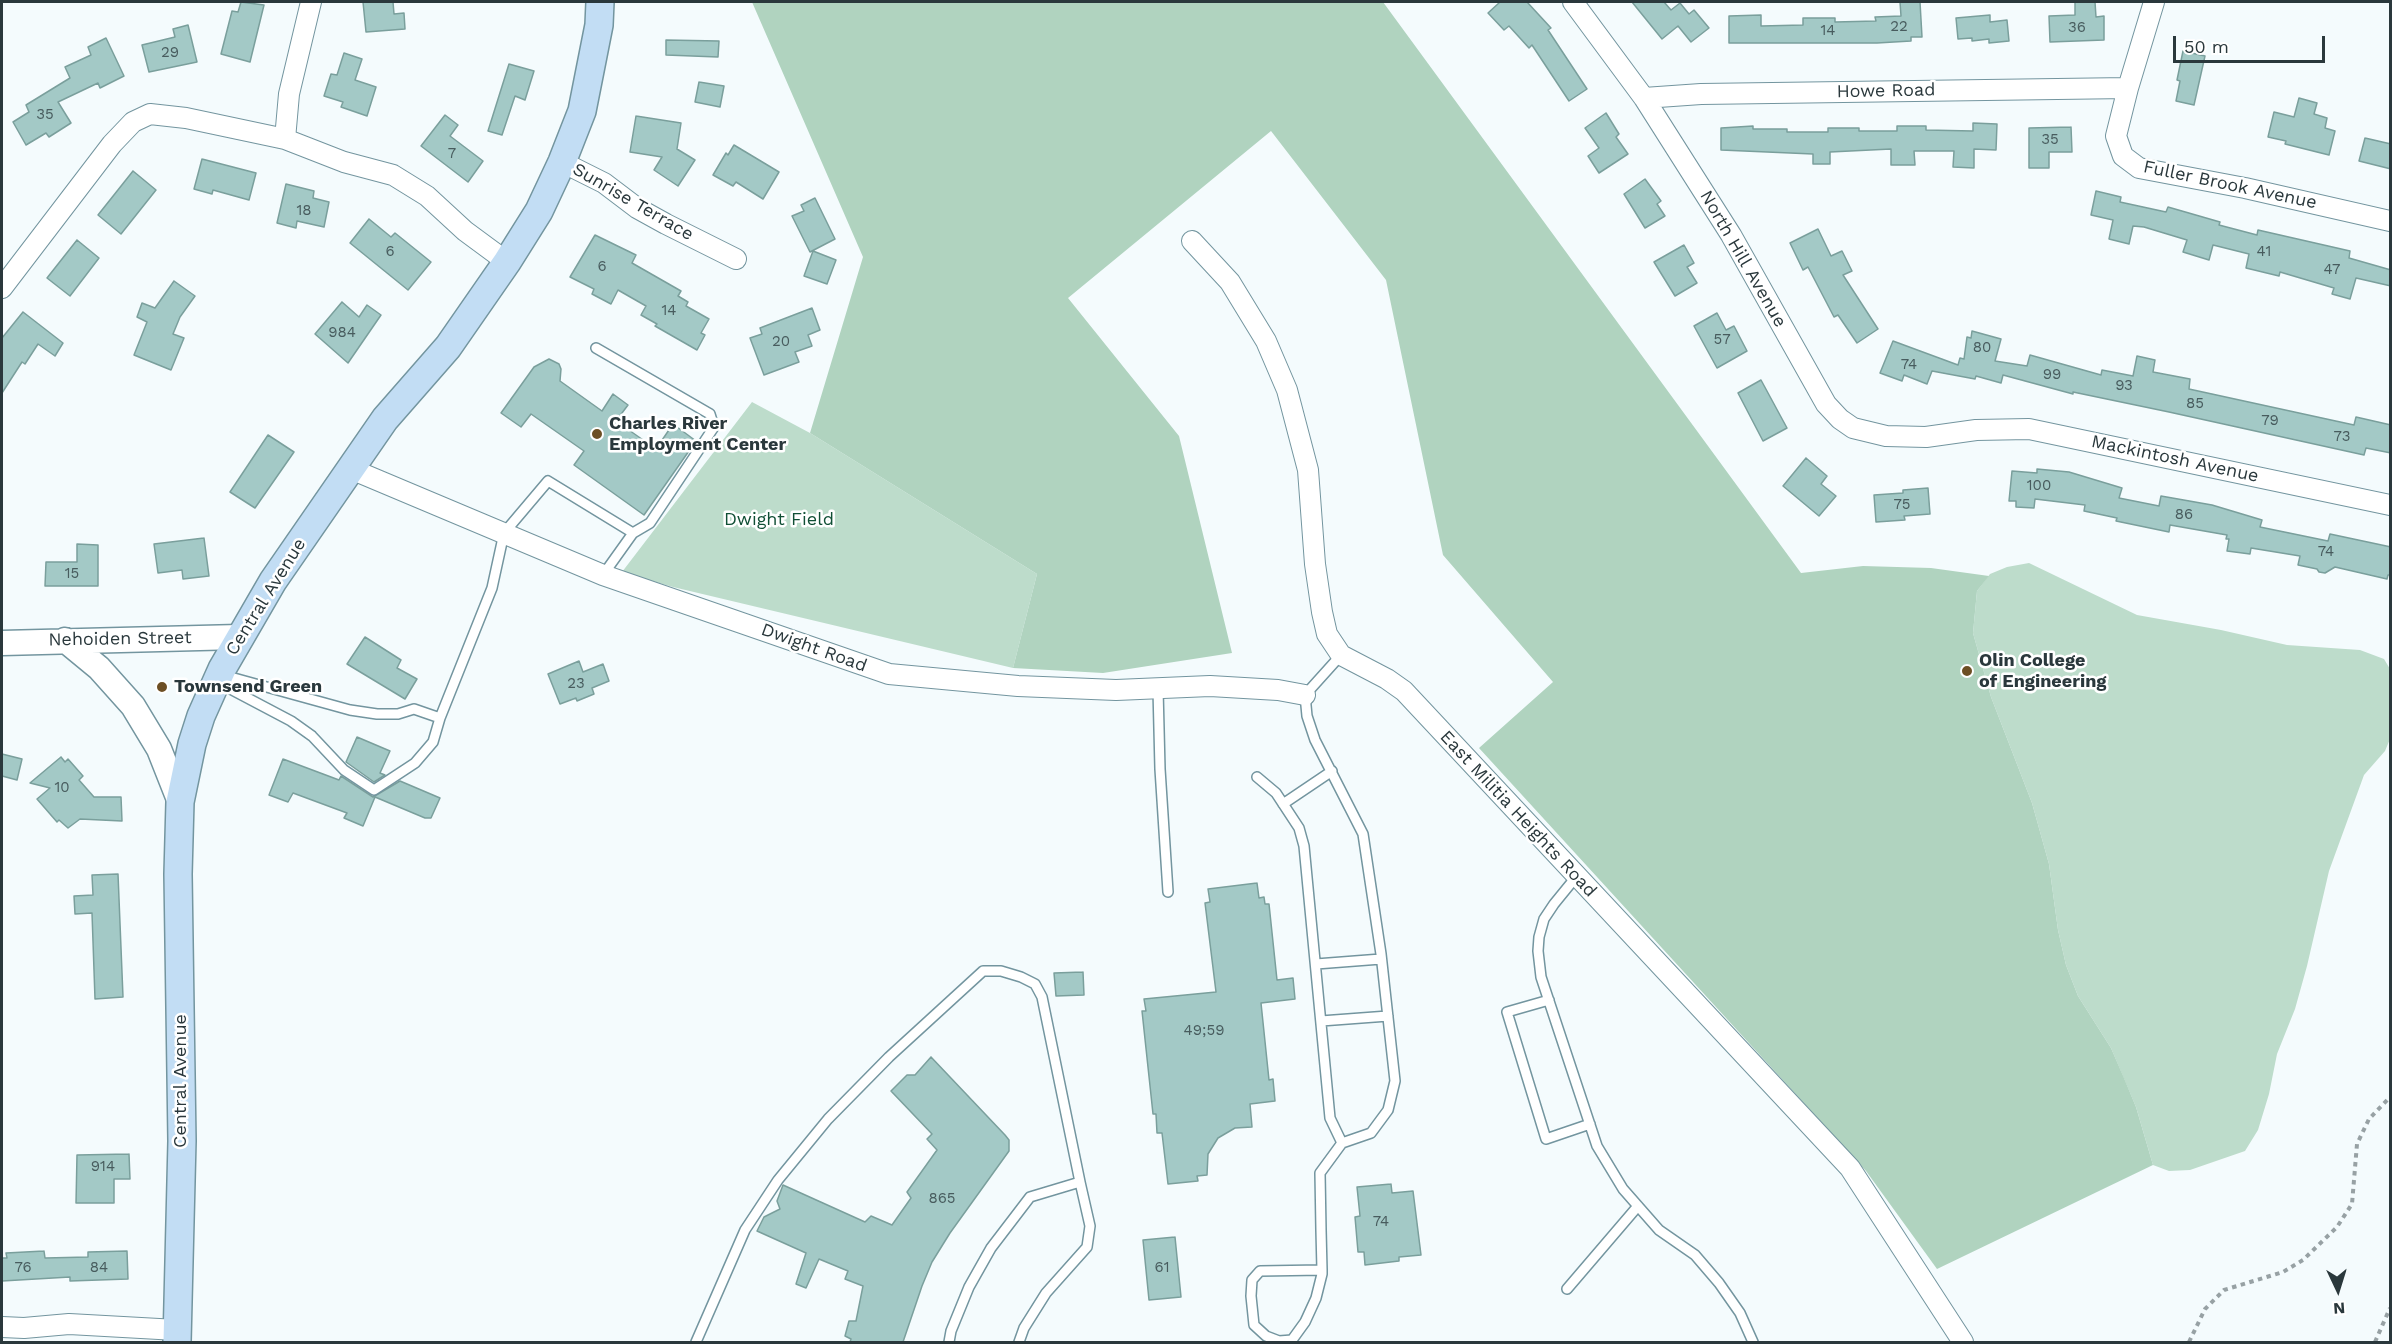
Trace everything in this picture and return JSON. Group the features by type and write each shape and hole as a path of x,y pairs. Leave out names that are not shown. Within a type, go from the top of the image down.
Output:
{"main road":[{"name":"Central Avenue","path":"177,1336 182,1141 178,874 180,802 192,744 217,678 278,574 385,419 448,347 507,262 538,211 562,162 582,111 599,25 600,2"}],"street":[{"path":"285,139 290,94 311,2"},
{"name":"North Hill Avenue","path":"1573,2 1644,98 1731,235 1826,404 1840,419 1853,428 1886,436 1926,437 1957,432"},
{"name":"Fuller Brook Avenue","path":"2154,2 2116,136 2123,156 2139,168 2245,188 2391,221"},
{"name":"Howe Road","path":"1644,98 1701,94 2128,88"},
{"path":"2,288 112,144 133,122 150,114 186,118 285,139 344,162 393,175 427,196 465,231 507,262"},
{"name":"Sunrise Terrace","path":"562,162 604,183 637,208 736,259"},
{"path":"1192,241 1230,282 1266,341 1287,390 1308,470 1315,564 1322,612 1327,634 1341,655"},
{"name":"Mackintosh Avenue","path":"1957,432 2029,429 2391,504"},
{"name":"Dwight Road","path":"351,469 603,574 889,674 1018,686 1116,690 1210,686 1278,690 1305,695"},
{"name":"Nehoiden Street","path":"2,643 239,637"},
{"path":"65,640 99,668 120,690 143,720 159,749 180,802"},
{"name":"East Militia Heights Road","path":"1341,655 1387,679 1404,691 1850,1168 1963,1342"},
{"path":"2,1327 69,1324 177,1336"}],"lane":[{"path":"596,348 710,414 714,427 650,523 633,532 603,574"},
{"path":"217,678 305,731 344,770 374,790 415,763 433,742 440,718 492,588 504,533 548,481 633,532"},
{"path":"1322,1270 1260,1271 1252,1280 1254,1324 1266,1335 1279,1341 1292,1340 1305,1322 1316,1298 1322,1270 1320,1173 1342,1143 1371,1133 1388,1110 1395,1081 1364,834 1307,716 1305,695 1341,655"},
{"path":"217,678 350,710 376,714 398,714 414,709 440,718"},
{"path":"1158,689 1160,769 1168,892"},
{"path":"1283,804 1332,771"},
{"path":"1257,777 1276,793 1299,828 1304,846 1330,1118 1342,1143"},
{"path":"1576,877 1549,911 1539,937 1538,951 1541,977 1590,1124 1607,1165 1623,1190 1659,1230 1695,1256 1719,1283 1740,1312 1753,1342"},
{"path":"1316,964 1381,959"},
{"path":"696,1342 745,1230 778,1179 828,1119 889,1057 983,971 1001,971 1022,977 1035,984 1042,997 1090,1226 1087,1246 1046,1293 1024,1328 1019,1342"},
{"path":"1549,1000 1507,1012 1546,1139 1590,1124"},
{"path":"1321,1021 1388,1016"},
{"path":"949,1342 951,1331 969,1287 991,1248 1030,1197 1080,1182"},
{"path":"1567,1289 1638,1206"}],"path":[{"path":"2189,1342 2205,1310 2224,1290 2283,1272 2303,1260 2337,1227 2352,1204 2357,1144 2369,1119 2391,1097"},
{"path":"2376,1342 2391,1308"}],"green space":[{"name":"Olin College of Engineering","path":"752,2 1383,2 1801,573 1863,566 1931,568 1989,576 1977,591 1973,633 1991,697 2032,803 2049,864 2058,930 2066,965 2078,996 2111,1048 2136,1107 2153,1165 1937,1269 1866,1171 1479,748 1553,682 1443,555 1386,280 1271,131 1068,298 1179,436 1232,653 1103,673 1013,668 1037,574 810,433 863,257"},
{"name":"Dwight Field","path":"752,402 810,433 1037,574 1013,668 673,587 622,572"},
{"path":"2029,563 2137,615 2287,645 2360,650 2384,659 2390,669 2390,739 2385,751 2364,775 2329,871 2307,966 2295,1009 2277,1054 2269,1094 2258,1130 2245,1151 2190,1170 2169,1171 2153,1165 2136,1107 2111,1048 2078,996 2066,965 2058,930 2049,864 2032,803 1991,697 1973,633 1977,591 1990,574 2007,567"}],"building":[{"path":"241,2 264,5 250,62 221,54 232,11 238,12"},
{"path":"363,2 393,2 394,14 404,13 405,29 366,32"},
{"path":"1500,2 1527,2 1551,28 1548,30 1587,89 1569,101 1532,45 1529,48 1509,26 1504,30 1488,13"},
{"path":"1632,2 1664,2 1671,10 1680,3 1689,14 1694,10 1709,28 1691,42 1678,26 1662,39"},
{"path":"1900,2 1920,2 1922,37 1911,37 1911,41 1877,43 1729,43 1729,16 1761,15 1761,26 1803,25 1803,18 1835,18 1835,22 1876,21 1875,17 1901,16"},
{"path":"2075,2 2095,2 2096,17 2104,16 2104,40 2050,42 2049,16 2075,15"},
{"path":"1990,15 1990,22 2007,20 2009,41 1989,43 1989,39 1972,41 1972,38 1958,39 1956,18"},
{"path":"188,25 197,62 149,72 142,45 175,37 173,29"},
{"path":"106,38 124,76 100,88 98,83 58,102 71,123 49,137 46,133 26,145 13,122 29,112 26,105 70,78 65,67 91,55 88,47"},
{"path":"666,40 719,41 718,57 666,55"},
{"path":"2183,51 2205,56 2194,105 2176,101 2180,81 2177,80"},
{"path":"344,53 362,59 355,80 376,87 367,116 341,107 343,102 324,96 331,74 337,75"},
{"path":"509,64 534,71 525,100 515,96 502,135 488,131"},
{"path":"699,82 724,86 720,107 695,102"},
{"path":"2299,98 2317,103 2314,114 2327,118 2325,128 2335,131 2329,155 2285,144 2286,141 2268,137 2274,112 2294,117"},
{"path":"1606,113 1619,134 1616,137 1628,154 1599,173 1588,156 1599,148 1585,128"},
{"path":"445,115 458,125 450,136 483,161 468,182 421,146"},
{"path":"636,116 681,123 677,149 695,160 678,186 654,170 662,157 630,152"},
{"path":"1973,123 1997,124 1996,150 1974,149 1974,168 1953,167 1954,151 1914,151 1915,165 1891,165 1891,149 1830,152 1830,164 1813,164 1813,154 1721,150 1721,128 1753,126 1753,129 1787,129 1787,132 1828,132 1828,128 1897,131 1897,126 1926,126 1926,130 1973,131"},
{"path":"2071,127 2072,152 2049,152 2049,168 2029,168 2029,128"},
{"path":"2365,138 2391,144 2391,169 2359,161"},
{"path":"734,145 779,172 763,199 736,182 733,186 713,175 726,153 728,155"},
{"path":"202,159 256,173 249,200 213,190 212,194 194,189"},
{"path":"133,171 156,190 121,234 98,215"},
{"path":"1645,179 1661,201 1657,204 1665,216 1645,228 1624,194"},
{"path":"286,184 314,191 313,198 329,202 324,227 297,221 296,228 277,223"},
{"path":"2096,191 2121,197 2120,202 2166,212 2168,207 2220,222 2219,225 2257,235 2258,230 2350,251 2349,258 2391,270 2391,286 2356,278 2350,299 2332,294 2334,288 2280,272 2279,276 2246,268 2249,254 2213,245 2209,260 2183,252 2187,240 2144,227 2133,226 2129,244 2109,239 2113,220 2091,215"},
{"path":"815,198 835,239 810,252 792,216 804,211 801,205"},
{"path":"369,219 391,237 395,233 431,262 408,290 350,243"},
{"path":"1818,229 1831,256 1842,251 1852,271 1843,275 1878,329 1857,343 1838,315 1834,317 1808,267 1803,270 1790,243"},
{"path":"595,235 636,255 632,263 681,291 678,296 688,302 686,306 709,319 701,333 705,335 697,350 655,326 657,324 641,315 646,306 618,290 611,304 592,294 594,289 570,277"},
{"path":"77,240 99,258 70,296 47,278"},
{"path":"1684,245 1694,263 1687,267 1697,283 1675,296 1654,262"},
{"path":"813,251 836,260 827,284 804,276"},
{"path":"174,281 195,296 180,317 173,334 184,338 171,370 134,355 147,322 137,317 142,303 155,308"},
{"path":"342,302 359,317 367,305 381,315 348,363 315,334"},
{"path":"812,308 820,330 808,335 812,346 795,352 799,362 764,375 750,338 762,334 760,328"},
{"path":"23,312 63,343 55,356 38,344 25,364 22,362 2,393 2,338"},
{"path":"1717,313 1726,330 1734,326 1747,351 1717,368 1694,326"},
{"path":"1972,331 2001,339 1995,361 2027,366 2030,355 2101,375 2102,370 2133,376 2137,356 2155,360 2153,372 2190,379 2189,389 2354,425 2356,417 2391,425 2391,453 2366,448 2364,455 2169,412 2073,392 2073,394 2003,375 2001,383 1976,376 1975,379 1932,371 1927,384 1904,375 1902,381 1880,373 1893,341 1958,365 1960,358 1964,359 1967,337 1971,338"},
{"name":"Charles River Employment Center","path":"549,359 559,364 560,381 602,411 613,394 628,405 616,421 656,449 673,424 696,441 644,515 574,465 584,451 531,414 521,427 501,413 534,367"},
{"path":"1761,380 1787,428 1763,441 1738,393"},
{"path":"268,435 294,452 255,508 230,492"},
{"path":"1806,458 1827,476 1821,484 1836,496 1819,516 1783,486"},
{"path":"2037,469 2069,472 2122,488 2119,498 2159,506 2161,496 2212,505 2262,520 2260,527 2328,541 2330,534 2391,547 2391,575 2388,575 2387,579 2335,567 2325,573 2298,565 2300,556 2251,548 2250,554 2227,551 2229,539 2226,539 2227,535 2170,525 2169,532 2116,521 2117,518 2084,511 2085,505 2035,499 2034,508 2016,507 2016,501 2009,501 2012,471 2037,473"},
{"path":"1928,488 1930,514 1904,516 1905,520 1876,522 1874,495"},
{"path":"204,538 209,576 183,579 182,570 158,573 154,544"},
{"path":"77,544 98,545 98,586 45,586 46,562 77,562"},
{"path":"365,637 401,660 397,668 417,679 405,699 347,664"},
{"path":"579,661 583,672 603,664 609,681 592,688 594,694 577,701 576,698 560,704 548,674"},
{"path":"357,737 390,751 380,773 385,775 374,782 346,762"},
{"path":"2,754 22,759 17,780 2,776"},
{"path":"61,757 65,762 68,759 83,776 79,780 94,797 121,797 122,821 80,819 68,828 59,820 57,822 37,799 50,788 30,783"},
{"path":"283,759 339,780 341,776 373,797 400,781 440,798 431,818 425,818 375,797 363,826 344,818 347,813 293,793 288,802 269,795"},
{"path":"118,874 123,997 95,999 92,913 75,914 74,896 93,895 92,875"},
{"path":"1257,883 1259,898 1264,897 1265,904 1269,904 1277,980 1293,978 1295,999 1261,1003 1269,1080 1273,1079 1275,1101 1250,1104 1252,1127 1235,1128 1218,1138 1208,1154 1207,1175 1197,1176 1198,1181 1168,1184 1162,1133 1157,1133 1156,1114 1153,1114 1142,1011 1146,1011 1144,999 1216,992 1205,903 1210,902 1208,889"},
{"path":"1083,972 1084,995 1056,996 1054,973"},
{"path":"931,1057 1005,1135 1009,1140 1009,1151 932,1262 903,1342 850,1342 851,1339 845,1336 849,1321 856,1321 863,1286 845,1279 848,1271 819,1259 806,1288 796,1284 806,1253 757,1231 764,1217 780,1209 777,1201 783,1185 865,1222 871,1216 892,1225 911,1198 907,1192 937,1150 927,1139 932,1134 891,1091 907,1075 915,1075"},
{"path":"129,1154 130,1179 114,1179 114,1203 76,1203 77,1155"},
{"path":"1391,1184 1392,1193 1413,1191 1421,1255 1399,1257 1399,1261 1365,1265 1364,1252 1358,1252 1355,1217 1360,1216 1357,1187"},
{"path":"1175,1237 1181,1297 1149,1300 1143,1240"},
{"path":"44,1251 45,1258 88,1257 88,1252 127,1251 128,1279 70,1281 70,1277 2,1281 2,1258 7,1258 6,1253"}],"place":[{"name":"Charles River Employment Center","path":"597,434"},
{"name":"Olin College of Engineering","path":"1967,671"},
{"name":"Townsend Green","path":"162,687"}]}
